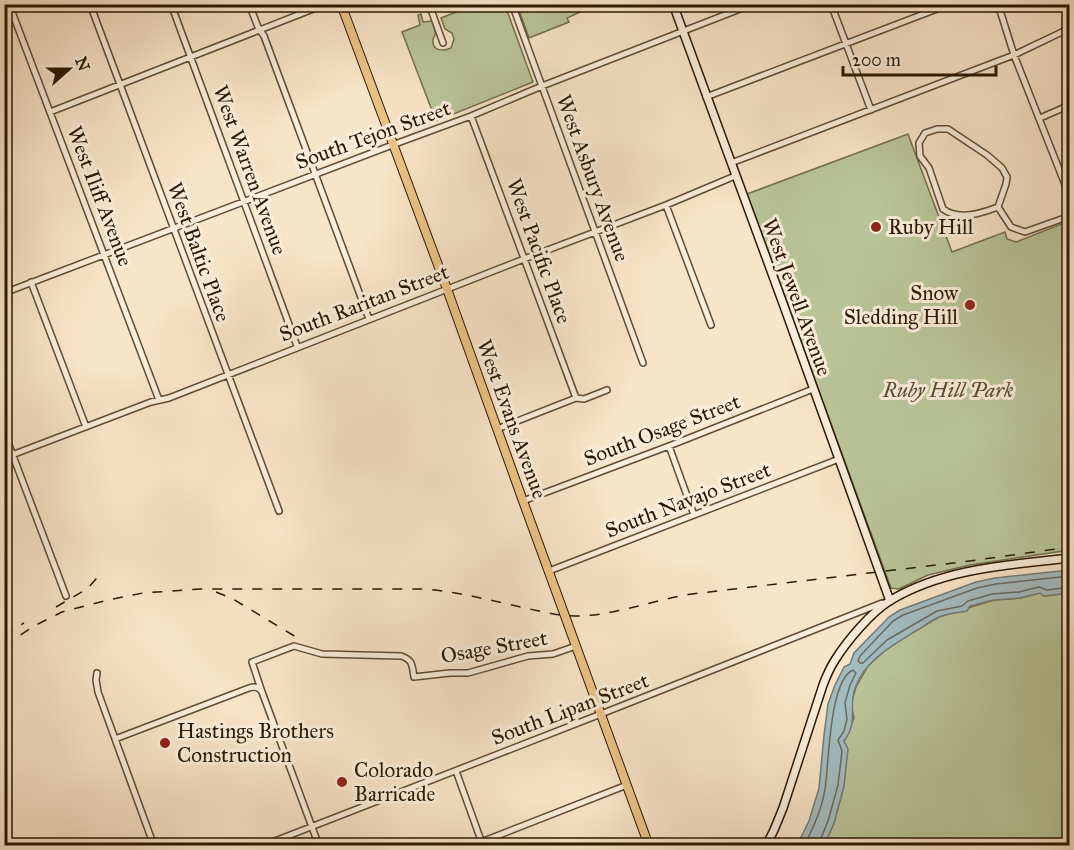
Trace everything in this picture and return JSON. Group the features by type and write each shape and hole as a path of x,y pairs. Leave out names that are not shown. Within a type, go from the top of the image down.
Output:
{"main road":[{"name":"West Evans Avenue","path":"342,4 649,846"}],"street":[{"name":"West Iliff Avenue","path":"9,4 159,400"},
{"name":"West Baltic Place","path":"90,4 279,511"},
{"name":"West Warren Avenue","path":"171,4 297,346"},
{"path":"249,4 369,319"},
{"path":"50,112 326,4"},
{"path":"429,4 444,43"},
{"name":"West Asbury Avenue","path":"512,4 643,363"},
{"name":"West Jewell Avenue","path":"673,4 890,601"},
{"name":"South Tejon Street","path":"4,292 471,116 753,4"},
{"path":"831,4 871,110"},
{"path":"706,97 950,4"},
{"path":"998,4 1014,55 1066,177 1070,197"},
{"path":"730,163 1014,55 1070,27"},
{"path":"1040,118 1070,105"},
{"name":"West Pacific Place","path":"471,116 576,398"},
{"path":"937,129 948,129 1002,168 1007,177 998,207 979,214 959,215 943,209 929,168 920,156 919,143 925,133 937,129"},
{"name":"South Raritan Street","path":"4,458 169,398 297,346 666,205 735,176"},
{"path":"666,205 711,325"},
{"path":"998,207 1011,227 1025,232 1070,216"},
{"path":"31,282 86,427"},
{"name":"South Osage Street","path":"523,501 813,389"},
{"path":"497,429 576,398 584,399 607,390"},
{"path":"4,432 66,596"},
{"path":"669,446 694,515"},
{"name":"South Navajo Street","path":"549,571 838,459"},
{"path":"766,846 783,808 823,686 834,661 858,630 890,601 937,580 976,570 1070,558"},
{"name":"South Lipan Street","path":"262,846 890,601"},
{"name":"Osage Street","path":"262,692 252,662 294,646 322,654 401,656 408,658 412,663 414,677 468,673 528,656 553,654 576,646"},
{"path":"97,673 98,693 154,846"},
{"path":"115,740 256,687 262,692 319,846"},
{"path":"456,771 482,843"},
{"path":"471,846 627,785"}],"green space":[{"path":"492,4 505,5 533,82 436,121 402,32 420,25 418,15 421,14 423,22 432,21 435,28 434,47 439,50 448,49 451,48 454,39 452,33 445,29 441,18 466,8 477,11"},
{"path":"517,5 577,5 580,12 567,18 569,22 529,38"},
{"name":"Ruby Hill Park","path":"908,134 952,252 1005,232 1007,239 1016,242 1069,221 1070,550 970,565 928,575 899,589 891,588 747,194"},
{"path":"1040,593 1044,596 1069,593 1069,845 997,845 995,839 980,846 822,846 834,823 844,786 844,741 854,718 851,704 856,687 868,666 890,646 939,617 994,600 1020,598"}],"water":[{"path":"1069,570 1069,593 1044,596 1040,593 970,606 967,611 934,620 873,661 860,678 853,695 851,727 844,741 848,749 844,786 834,823 822,845 797,845 809,821 819,788 828,704 835,685 844,667 850,664 854,653 889,617 900,610 976,582"}],"railway":[{"path":"4,646 34,626 62,612 143,593 200,589 422,589 575,616 619,611 692,594 1070,547"},
{"path":"56,607 87,589 103,571"},
{"path":"216,592 233,599 296,637"},
{"path":"4,635 24,623"}],"place":[{"name":"Ruby Hill","path":"876,227"},
{"name":"Snow Sledding Hill","path":"970,305"},
{"name":"Hastings Brothers Construction","path":"165,743"},
{"name":"Colorado Barricade","path":"342,782"}]}
